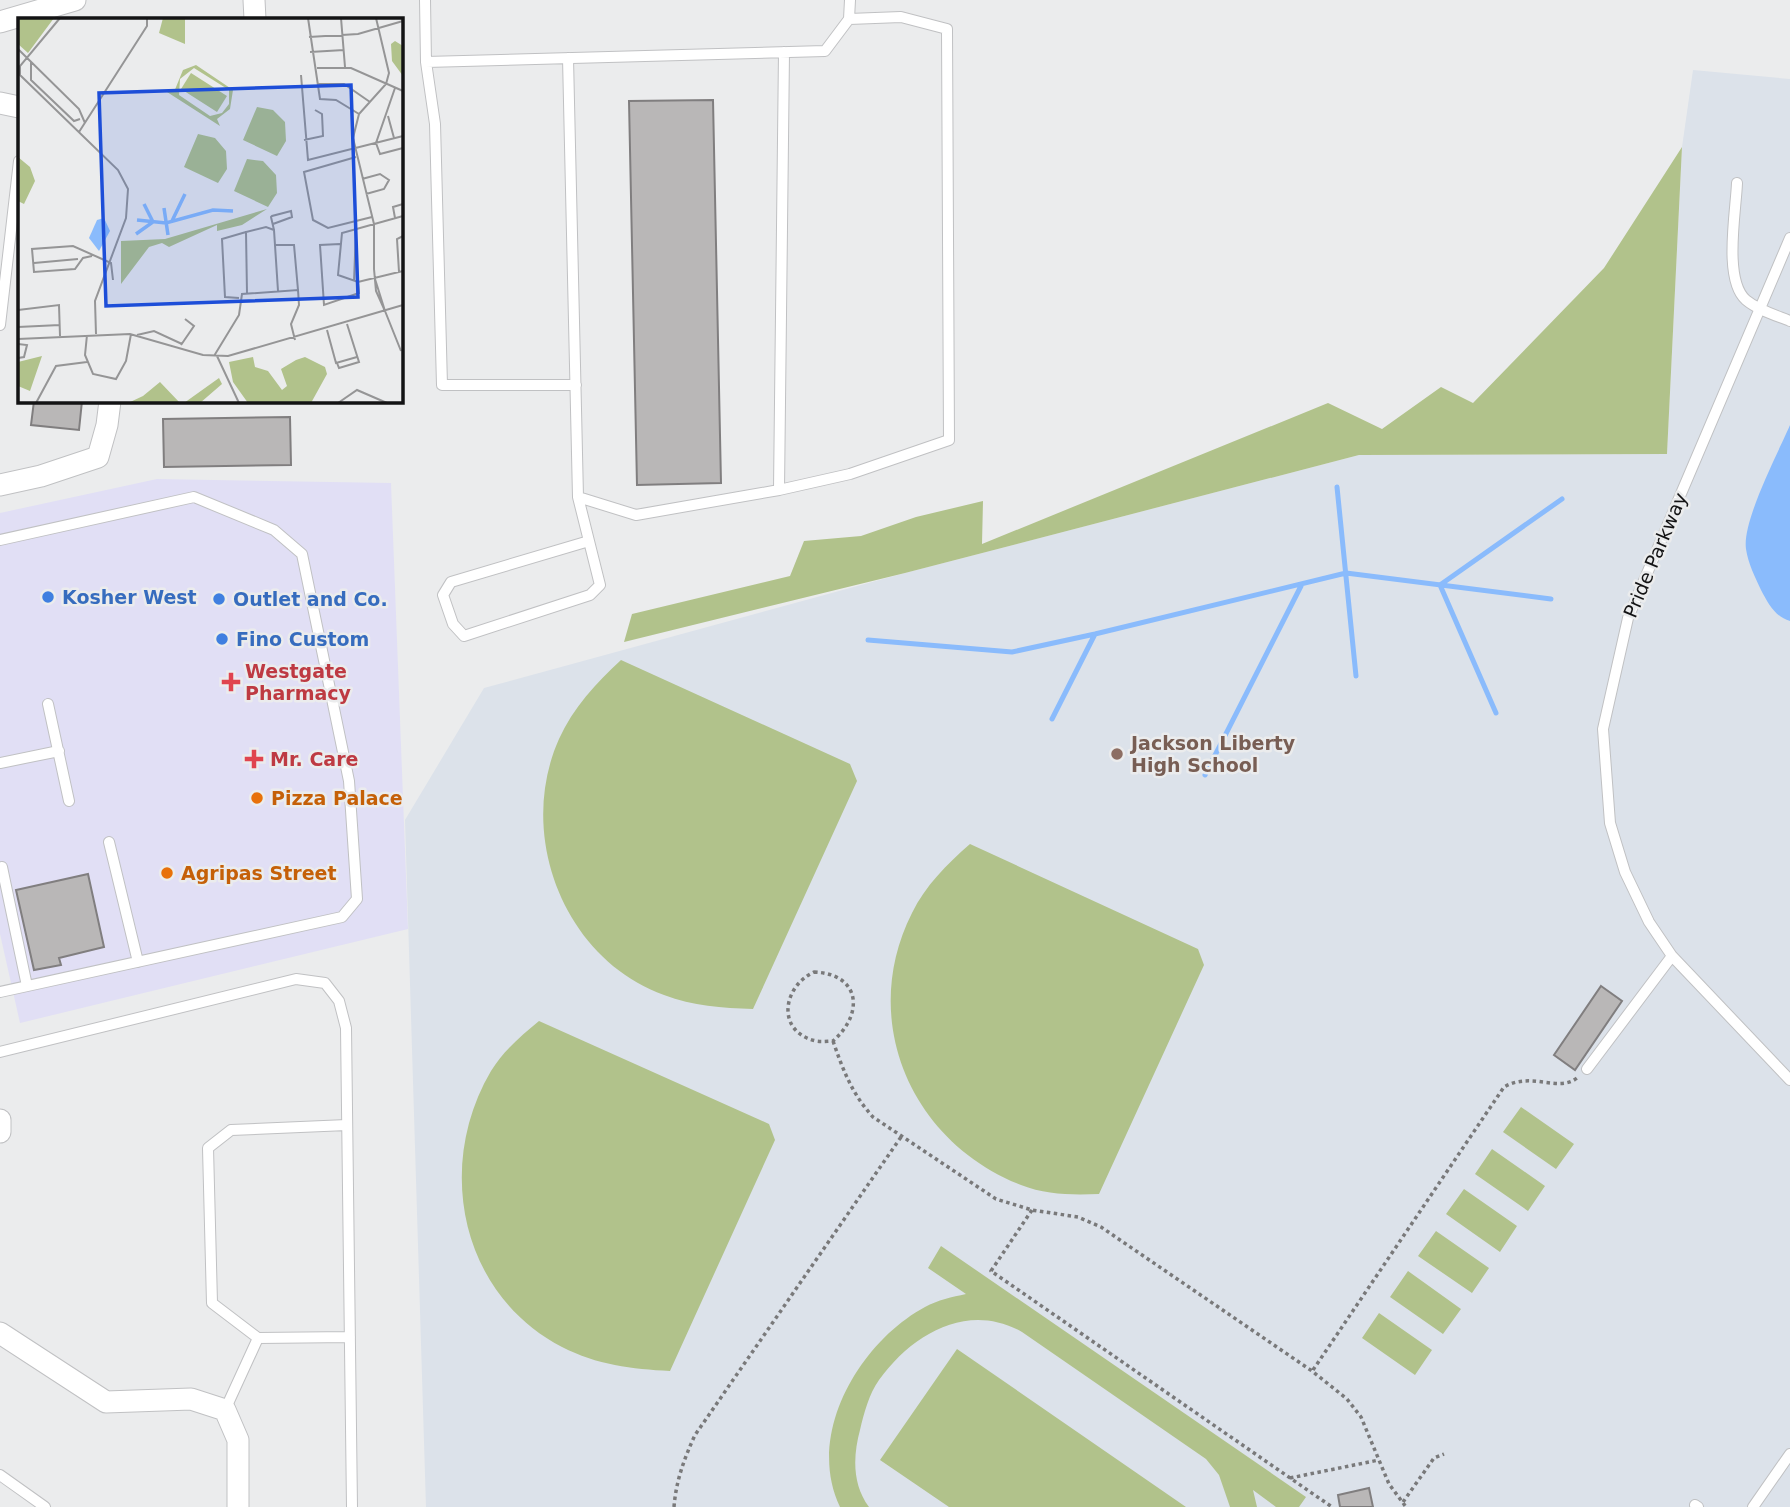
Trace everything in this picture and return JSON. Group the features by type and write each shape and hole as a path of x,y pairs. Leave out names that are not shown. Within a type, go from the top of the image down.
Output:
{"street":[{"path":"0,22 75,0"},
{"path":"254,0 255,18"},
{"path":"0,103 18,107"},
{"path":"0,484 41,476 98,457 110,402"},
{"path":"0,1120 0,1132"},
{"path":"0,1334 106,1402 191,1399 225,1410 238,1440 238,1507"}],"lane":[{"path":"425,0 426,62 435,124 442,385 576,385"},
{"path":"426,62 825,51 849,19 850,0"},
{"path":"578,497 636,515 779,490 850,474 949,440 947,29 901,17 849,19"},
{"path":"779,490 784,52"},
{"path":"568,58 578,497 589,541 600,585 590,595 464,636 453,624 443,595 451,582 589,541"},
{"path":"0,325 18,169"},
{"path":"1738,183 1733,270 1737,287 1744,299 1760,309 1790,321"},
{"name":"Pride Parkway","path":"1790,238 1628,618 1603,729 1610,823 1625,872 1649,922 1672,956 1790,1080"},
{"path":"0,540 194,497 274,530 302,554 349,781 357,899 342,917 0,992"},
{"path":"48,704 69,801"},
{"path":"0,763 59,751"},
{"path":"108,842 138,962"},
{"path":"2,867 27,986"},
{"path":"1587,1069 1672,956"},
{"path":"0,1052 296,979 325,983 339,1002 346,1028 352,1507"},
{"path":"347,1125 231,1129 208,1148 212,1304 258,1338 350,1337"},
{"path":"225,1410 258,1338"},
{"path":"1753,1507 1790,1454"},
{"path":"0,1475 45,1507"}],"path":[{"path":"814,972 838,976 853,995 851,1019 833,1041 816,1041 804,1036 793,1028 788,1014 794,988 802,978 814,972"},
{"path":"833,1041 846,1078 858,1100 873,1117 996,1199 1032,1210 1078,1217 1101,1227 1312,1371 1347,1399 1361,1418 1389,1484 1406,1507"},
{"path":"1312,1371 1504,1087 1517,1080 1536,1079 1556,1084 1573,1081 1587,1069"},
{"path":"674,1507 683,1461 695,1436 901,1136"},
{"path":"1032,1210 991,1271 1332,1507"},
{"path":"1403,1502 1434,1458 1444,1454"},
{"path":"1290,1478 1379,1460"}],"shaded area":[{"name":"Jackson Liberty High School","path":"1693,70 1790,79 1790,1507 426,1507 405,820 484,688 905,573 1359,455 1667,454 1682,147"},
{"path":"157,479 391,483 408,929 20,1023 0,934 0,513"}],"green space":[{"path":"1682,147 1667,454 1359,455 905,573 624,642 632,614 790,576 804,541 861,536 916,517 983,501 982,544 1328,403 1382,429 1441,387 1473,403 1604,268"},
{"path":"621,660 850,764 857,781 753,1009 686,1002 629,978 599,953 575,923 558,890 547,853 543,814 547,776 559,739 578,706"},
{"path":"970,844 1198,949 1204,965 1099,1194 1040,1191 1021,1185 983,1165 950,1139 924,1108 905,1073 894,1035 891,995 897,954 912,913 923,894"},
{"path":"539,1021 769,1124 775,1140 670,1371 615,1365 562,1347 527,1324 500,1295 480,1261 467,1225 462,1186 464,1147 474,1108 491,1071 507,1050"},
{"path":"1521,1107 1574,1144 1556,1169 1503,1132"},
{"path":"1492,1149 1545,1186 1528,1211 1475,1174"},
{"path":"1464,1189 1517,1226 1500,1252 1446,1214"},
{"path":"1436,1231 1489,1268 1472,1293 1418,1256"},
{"path":"941,1246 1306,1497 1299,1507 1276,1507 1253,1490 1257,1507 1230,1507 1219,1475 1206,1459 1022,1332 1002,1323 982,1320 962,1321 925,1336 892,1363 879,1380 867,1404 856,1450 859,1489 869,1507 840,1507 831,1479 829,1450 834,1421 860,1366 879,1343 901,1323 925,1307 966,1294 928,1268"},
{"path":"1408,1271 1461,1309 1443,1334 1390,1297"},
{"path":"1379,1313 1432,1350 1415,1375 1362,1338"},
{"path":"957,1349 1186,1507 949,1507 880,1460"}],"water":[{"path":"1790,425 1790,621 1776,613 1766,600 1748,559 1746,537 1755,505"}],"building":[{"path":"713,100 721,483 637,485 629,101"},
{"path":"34,402 82,402 79,430 31,425"},
{"path":"290,417 291,465 164,467 163,419"},
{"path":"88,874 104,947 59,958 61,965 34,970 16,890"},
{"path":"1601,986 1622,1001 1575,1070 1554,1055"},
{"path":"1369,1488 1373,1507 1340,1507 1338,1495"}],"waterway":[{"path":"1337,487 1356,676"},
{"path":"1496,713 1440,585 1562,499"},
{"path":"868,640 1012,652 1346,573 1551,599"},
{"path":"1205,775 1301,586"},
{"path":"1052,719 1095,634"}],"place":[{"name":"Kosher West","path":"48,597"},
{"name":"Outlet and Co.","path":"219,599"},
{"name":"Fino Custom","path":"222,639"},
{"name":"Westgate Pharmacy","path":"231,682"},
{"name":"Jackson Liberty High School","path":"1117,754"},
{"name":"Mr. Care","path":"254,759"},
{"name":"Pizza Palace","path":"257,798"},
{"name":"Agripas Street","path":"167,873"}]}
